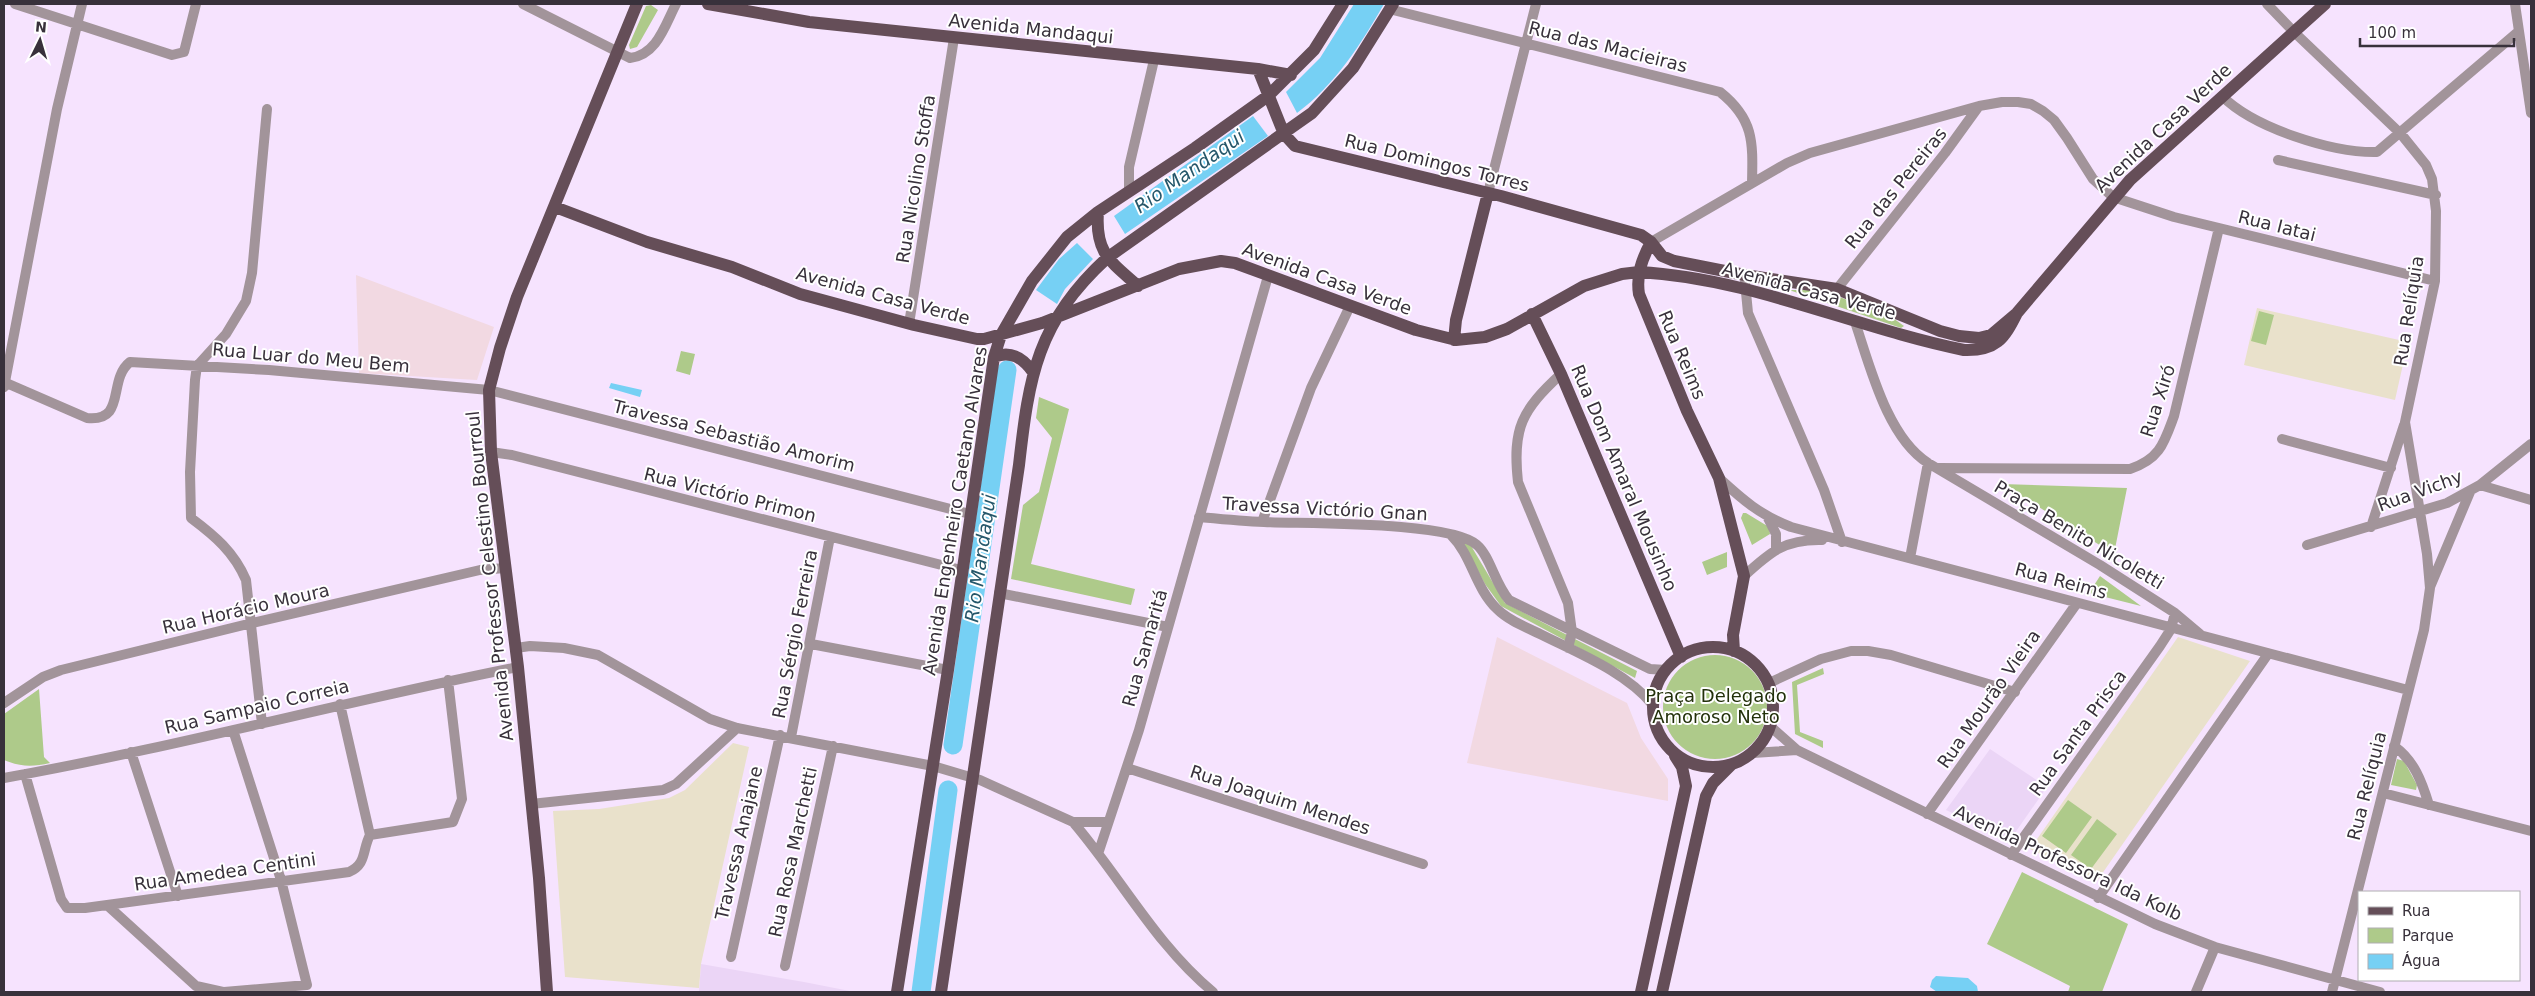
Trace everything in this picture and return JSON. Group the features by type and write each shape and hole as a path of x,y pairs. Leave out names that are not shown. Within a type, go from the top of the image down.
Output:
{"main road":[{"name":"Avenida Professor Celestino Bourroul","path":"547,992 532,804 516,648 492,452 489,390 500,348 517,297 637,4"},
{"name":"Avenida Mandaqui","path":"708,4 810,22 1154,60 1258,69 1291,75"},
{"name":"Avenida Engenheiro Caetano Alvares","path":"897,992 948,670 961,570 994,357 1002,334 1032,281 1067,237 1098,212 1268,96 1314,50 1343,4"},
{"name":"Avenida Casa Verde","path":"1652,242 1662,256 1674,261 1745,282 1855,322 1951,348 1979,351 2000,340 2018,313 2113,197 2325,4"},
{"path":"941,992 1026,402 1045,335 1086,278 1107,258 1312,113 1353,68 1391,6"},
{"path":"1258,69 1284,134"},
{"name":"Rua Domingos Torres","path":"1284,134 1295,146 1488,193 1641,235 1652,242"},
{"path":"1454,340 1456,320 1488,193"},
{"name":"Avenida Casa Verde","path":"555,207 647,242 732,267 800,294 909,324 976,339 1002,334 1056,318 1179,269 1221,261 1235,263 1416,330 1454,340 1485,337 1507,328 1584,286 1622,274 1639,272 1837,289 1940,331 1959,336 1979,338 1991,334 2018,313"},
{"path":"1098,212 1097,230 1107,258 1138,286"},
{"name":"Rua Reims","path":"1652,242 1637,281 1643,309 1687,411 1719,478 1744,576"},
{"name":"Rua Dom Amaral Mousinho","path":"1532,314 1561,374 1681,657"},
{"path":"994,357 1004,354 1018,357 1027,362 1033,372"},
{"path":"1734,650 1734,629 1744,576"},
{"path":"1641,992 1686,786 1682,767 1658,731 1653,705 1659,681 1666,670 1681,657 1701,648 1712,647 1734,650 1748,658 1760,669 1769,684 1773,698 1771,727 1766,738 1753,753 1731,765 1713,783 1706,796 1662,992"},
{"path":"1672,752 1685,761 1700,766 1716,768 1731,765"}],"street":[{"path":"15,4 172,55 184,52 196,4"},
{"path":"4,384 57,109 82,4"},
{"path":"523,4 630,58 646,54 653,46 676,4"},
{"path":"1488,193 1536,4"},
{"name":"Rua Relíquia","path":"2268,4 2294,32 2401,134 2426,165 2436,196 2434,281 2405,422 2421,512 2430,588"},
{"path":"2515,4 2531,113"},
{"name":"Rua das Macieiras","path":"1391,6 1526,44 1720,92 1736,105 1749,127 1752,138 1752,183"},
{"path":"2222,96 2231,105 2261,124 2317,142 2360,153 2377,152 2401,134 2519,31"},
{"name":"Rua Nicolino Stoffa","path":"909,324 954,38"},
{"path":"1129,192 1129,167 1154,60"},
{"path":"1652,242 1787,162 1810,153 1979,106 2002,102 2030,104 2054,120 2093,179 2113,197"},
{"name":"Rua das Pereiras","path":"1837,289 1945,153 1979,106"},
{"path":"262,724 246,580 238,562 219,539 191,518 190,472 197,366 226,334 246,301 252,273 267,109"},
{"path":"2278,160 2436,196"},
{"name":"Rua Iatai","path":"2113,197 2219,228 2434,281"},
{"name":"Rua Xiró","path":"1932,466 2130,469 2154,457 2164,442 2174,416 2219,228"},
{"name":"Rua Samaritá","path":"1099,852 1107,822 1127,768 1268,276"},
{"path":"1744,576 1776,549 1800,541 1839,541 1824,490 1748,313 1745,282"},
{"path":"1262,522 1311,388 1339,325 1350,306"},
{"name":"Praça Benito Nicoletti","path":"1855,322 1872,371 1896,429 1909,448 1932,466 2100,565 2175,613 2200,634"},
{"name":"Rua Luar do Meu Bem","path":"4,384 87,418 99,419 107,415 113,406 121,374 130,362 489,390"},
{"path":"1561,374 1539,394 1526,412 1518,431 1516,460 1518,482 1568,604 1572,632 1568,648"},
{"name":"Travessa Sebastião Amorim","path":"489,390 970,514"},
{"path":"2371,527 2405,422"},
{"path":"2282,439 2391,468"},
{"name":"Rua Vichy","path":"2308,545 2421,512 2470,492 2531,444"},
{"name":"Rua Victório Primon","path":"492,452 522,457 961,570"},
{"path":"1910,558 1932,466"},
{"name":"Rua Reims","path":"1719,478 1745,502 1768,518 1839,541 1910,558 2171,629 2200,634 2268,654 2408,690"},
{"path":"2480,485 2531,500"},
{"name":"Rua Relíquia","path":"2332,992 2424,630 2430,588 2470,492"},
{"name":"Travessa Victório Gnan","path":"1199,518 1368,525 1448,532"},
{"path":"1768,518 1776,534 1776,549"},
{"path":"1448,532 1478,545 1502,592 1509,600 1650,669 1666,670"},
{"path":"1448,532 1460,544 1477,580 1498,610 1517,623 1568,648 1616,675 1640,690 1653,705"},
{"name":"Rua Sérgio Ferreira","path":"791,737 811,644 830,537"},
{"name":"Rua Horácio Moura","path":"4,703 43,677 61,670 480,570 505,568"},
{"path":"999,593 1168,627"},
{"name":"Rua Mourão Vieira","path":"1928,814 2077,603"},
{"path":"2171,629 2175,613"},
{"name":"Rua Santa Prisca","path":"2011,855 2171,629"},
{"path":"811,644 948,670"},
{"path":"516,648 530,646 564,648 598,655 710,719 736,728 791,737 933,766 972,778 1073,822 1107,822"},
{"path":"1769,684 1828,657 1851,651 1868,651 1891,655 2015,692"},
{"path":"2098,898 2268,654"},
{"name":"Rua Sampaio Correia","path":"4,778 262,724 340,704 448,680 518,667"},
{"path":"370,835 453,822 462,800 448,680"},
{"name":"Rua Amedea Centini","path":"25,774 61,899 67,908 74,910 349,872 358,868 364,858 366,843 370,835 340,704"},
{"name":"Avenida Professora Ida Kolb","path":"1771,727 1797,750 2098,898 2155,924 2215,947 2380,992"},
{"path":"532,804 663,790 676,784 736,728"},
{"path":"107,905 196,986 224,992 307,985 282,880 233,730"},
{"name":"Travessa Anajane","path":"731,957 780,735"},
{"name":"Rua Rosa Marchetti","path":"785,966 833,746"},
{"path":"2394,746 2405,754 2416,771 2429,805"},
{"name":"Avenida Professora Ida Kolb","path":"1753,753 1797,750"},
{"path":"131,752 178,896"},
{"name":"Rua Joaquim Mendes","path":"1127,768 1423,864"},
{"path":"2383,793 2531,831"},
{"path":"1073,822 1099,852 1170,951 1213,992"},
{"path":"2196,992 2215,947"}],"shaded area":[{"path":"356,275 494,327 477,380 359,373"},
{"path":"2257,308 2408,342 2395,400 2244,365"},
{"path":"1497,637 1627,703 1641,738 1668,779 1668,801 1467,763"},
{"path":"2178,637 2250,661 2097,881 2030,849"},
{"path":"733,743 749,747 701,964 699,988 565,977 553,811 599,809 669,798 685,790"},
{"path":"1990,749 2047,787 2010,840 1946,810"},
{"path":"701,964 804,982 855,992 699,992"}],"green space":[{"path":"651,5 658,10 637,47 630,49 629,45 646,6"},
{"path":"1789,290 1822,290 1893,318 1904,326 1901,328"},
{"path":"2259,311 2274,315 2266,345 2251,341"},
{"path":"681,351 695,354 690,375 676,371"},
{"path":"1039,397 1069,409 1031,564 1135,589 1131,605 1011,579 1023,505 1039,492 1052,438 1036,418"},
{"path":"2002,484 2127,488 2114,554"},
{"path":"1743,513 1769,527 1770,534 1752,545 1741,518"},
{"path":"1463,543 1470,544 1505,603 1637,671 1635,678 1501,606 1485,584"},
{"path":"1727,552 1727,567 1707,575 1702,562"},
{"path":"2100,576 2141,606 2089,593"},
{"name":"Praça Delegado Amoroso Neto","path":"1715,655 1735,659 1752,670 1763,687 1767,707 1763,727 1752,744 1735,755 1715,759 1695,755 1678,744 1667,727 1663,707 1667,687 1678,670 1695,659"},
{"path":"1823,668 1824,674 1797,685 1800,732 1823,741 1823,748 1795,734 1792,682"},
{"path":"39,689 44,757 50,763 27,766 4,760 4,714"},
{"path":"2397,759 2404,761 2417,785 2416,790 2391,785"},
{"path":"2068,800 2092,817 2066,853 2042,836"},
{"path":"2097,819 2117,834 2091,869 2071,855"},
{"path":"2022,872 2128,924 2102,992 2068,992 2070,986 1987,944"}],"water":[{"path":"1354,4 1384,4 1356,49 1335,77 1311,102 1297,113 1286,92 1320,58"},
{"path":"1253,116 1268,136 1125,234 1114,216"},
{"path":"1077,243 1093,259 1065,289 1057,304 1036,290 1059,259"},
{"path":"611,383 642,390 640,397 609,388"},
{"path":"1936,976 1968,978 1977,986 1978,992 1937,992 1930,987 1932,980"}],"waterway":[{"name":"Rio Mandaqui","path":"953,745 1007,370"},
{"name":"Rio Mandaqui","path":"921,992 948,790"}]}
